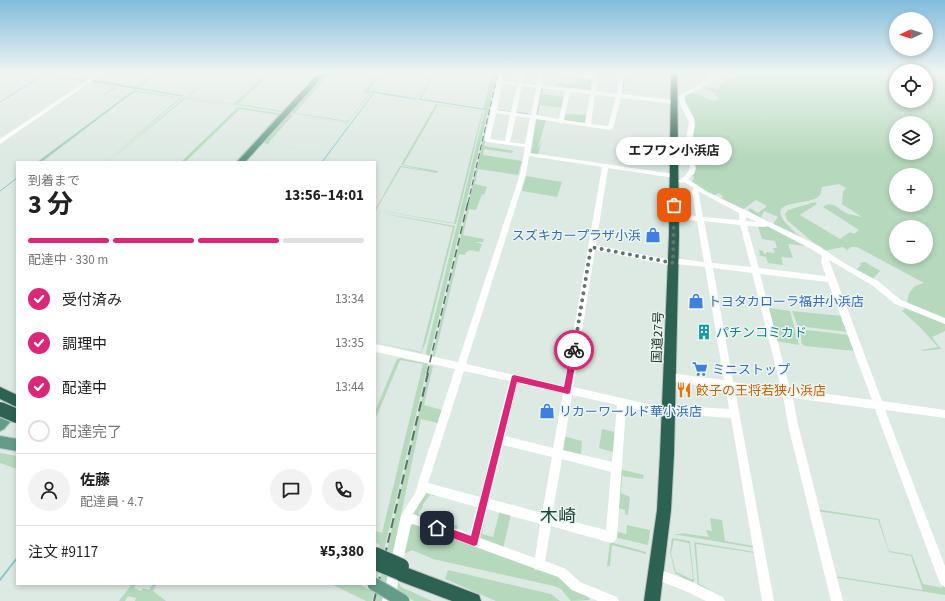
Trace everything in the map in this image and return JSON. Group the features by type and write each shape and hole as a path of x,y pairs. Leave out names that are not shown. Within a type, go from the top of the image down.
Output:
{"highway":[{"name":"国道27号","path":"652,601 664,510 674,216 677,179 673,102"},
{"path":"0,393 16,400"},
{"path":"0,399 16,406"},
{"path":"0,409 16,416"},
{"path":"376,555 401,570 473,601"},
{"path":"376,563 401,570"}],"main road":[{"path":"242,161 297,101"},
{"path":"0,425 16,407"},
{"path":"0,442 16,445"},
{"path":"376,585 402,601"}],"street":[{"path":"0,142 61,101"},
{"path":"496,101 487,140 528,146"},
{"path":"507,143 516,101"},
{"path":"388,601 406,522 406,513 420,495 423,487 460,367 523,174 535,101"},
{"path":"561,122 566,101"},
{"path":"588,125 592,101"},
{"path":"494,111 610,128 618,101"},
{"path":"664,101 673,102"},
{"path":"677,179 691,173 694,165 688,146 692,122 682,101"},
{"path":"526,154 677,179 698,188 742,212 816,248 875,283 898,302 945,321"},
{"path":"539,565 605,166"},
{"path":"698,188 695,190 768,601"},
{"path":"742,212 743,224 774,339 792,414 792,425 837,601"},
{"path":"674,216 743,224 769,225"},
{"path":"591,247 673,262 831,279"},
{"path":"826,255 825,262 831,279 945,581"},
{"path":"376,348 622,403 668,410 734,414"},
{"path":"669,377 945,414"},
{"path":"474,542 514,378"},
{"path":"423,487 611,537 622,403"},
{"path":"499,439 617,468"},
{"path":"406,522 413,519 562,573 576,586 613,601"},
{"path":"656,574 686,585 719,601"}],"green space":[{"path":"119,101 122,101 43,161 38,161"},
{"path":"176,101 178,101 106,161"},
{"path":"180,101 182,101 109,161"},
{"path":"199,101 203,101 282,114 238,161 236,161 278,115 240,109 186,161 182,161 238,107"},
{"path":"212,101 234,104 237,101 241,101 238,104 282,111 292,101 282,112"},
{"path":"302,101 306,101 295,113 348,121 364,101 348,122 291,113"},
{"path":"432,101 483,109 485,101 491,101 489,110"},
{"path":"541,101 564,101 563,108 540,105"},
{"path":"684,101 889,101 889,108 933,108 933,101 945,101 945,319 907,303 909,293 915,286 924,283 857,247 851,247 847,250 843,247 823,251 787,220 785,214 788,210 815,202 817,204 800,215 840,239 850,232 854,234 859,230 823,207 830,204 836,206 845,213 862,217 842,204 843,192 846,188 839,184 822,187 819,196 813,199 787,205 781,209 781,215 787,224 802,238 773,224 778,217 764,211 761,217 770,222 750,215 752,213 748,210 750,208 758,213 767,206 756,200 742,210 721,199 723,196 718,193 714,196 691,182 694,177 690,175 694,160 697,159 696,152 689,148 693,127"},
{"path":"436,104 483,112 456,224 376,210 376,210 376,208 400,166 434,172 401,165","holes":["438,105 482,112 454,223 376,210 401,167 437,173 438,171 403,165"]},
{"path":"485,110 488,111 429,358 427,357 426,352"},
{"path":"490,111 492,111 484,146 514,151 511,153 484,149 483,155 522,161 518,175 478,169 475,184 487,187 484,195 482,194 476,210 469,209 463,235 484,239 483,242 475,242 482,244 479,252 471,250 466,252 465,255 459,254 434,359 432,358"},
{"path":"290,114 293,115 269,142 269,144 264,143"},
{"path":"564,114 587,115 585,123 564,121"},
{"path":"293,115 348,123 325,153 347,124"},
{"path":"536,119 546,120 537,150 542,140 538,155 531,154"},
{"path":"526,176 562,182 557,197 522,191"},
{"path":"376,212 455,226 426,342 421,353 376,342 421,352 453,227"},
{"path":"758,226 770,227 806,246 788,244 793,258 781,257 783,265 768,263 766,257 753,254 760,255 759,250 763,251 764,254 766,254 766,252 775,253 773,248 777,248 775,241 762,239"},
{"path":"865,262 880,271 872,280 855,271 861,265 860,263"},
{"path":"901,306 945,322 945,331 932,337 941,349 922,350 938,347 920,327 902,311 905,309"},
{"path":"770,308 790,311 799,345 777,341 769,310"},
{"path":"792,311 842,316 848,332 798,326"},
{"path":"799,329 849,335 855,351 805,346 802,344"},
{"path":"401,358 428,364 376,584 376,559 380,545 376,543 376,531 382,533 423,364 400,360 376,418 376,409 397,359"},
{"path":"430,365 433,366 424,405 442,410 438,423 421,419 383,601 375,601"},
{"path":"602,429 619,433 617,453 599,448"},
{"path":"563,436 582,441 581,454 578,456 562,452"},
{"path":"0,453 16,456 16,469 0,463"},
{"path":"619,469 644,475 643,479 622,476 621,493 630,497 628,515 625,514 625,510 615,507"},
{"path":"426,491 437,494 434,496 430,495 423,504 423,507 418,513 420,516 458,526 456,532 409,514 424,497"},
{"path":"816,509 879,519 889,551 912,555 923,584 943,588 935,566 937,566 945,588 945,595 833,577","holes":["817,511 878,520 889,552 911,556 923,590 834,576"]},
{"path":"500,510 511,514 503,549 478,540 481,524 484,524 482,534 493,537"},
{"path":"710,518 722,520 725,541 754,546 755,548 673,534 681,533 709,537 706,530 712,531"},
{"path":"414,522 534,566 535,570 554,572 587,595 590,600 571,601 561,589 554,586 433,559 412,550 404,554 409,525"},
{"path":"627,525 650,530 648,545 614,537 613,531 626,534"},
{"path":"672,538 690,541 694,581 692,583 675,573 670,552","holes":["674,540 689,543 693,579 676,572 671,553"]},
{"path":"610,542 646,552 646,554 612,545 610,566 607,566"},
{"path":"694,542 755,552 696,544 699,584 730,601 698,585"},
{"path":"448,570 551,594 560,601 496,601 445,579"},
{"path":"398,581 401,587 432,601 414,601 398,591"},
{"path":"131,585 136,585 134,588 141,591 143,588 149,590 152,585 156,585 153,591 166,601 135,601 136,598 128,596 125,601 119,601"},
{"path":"333,585 361,585 368,589 370,585 376,585 372,601 366,601"}],"waterway":[{"path":"40,161 121,101"},
{"path":"323,161 368,101"},
{"path":"432,101 488,110"},
{"path":"537,115 540,101"},
{"path":"498,110 510,112"},
{"path":"517,112 528,114"},
{"path":"0,191 16,179"},
{"path":"0,580 16,559"}],"railway":[{"path":"468,203 492,101"},
{"path":"427,374 468,202"},
{"path":"374,601 428,373"}],"way so far":[{"path":"574,350 591,247 673,263 674,205"}],"place":[{"name":"エフワン小浜店","path":"674,205"},
{"name":"スズキカープラザ小浜","path":"653,235"},
{"name":"トヨタカローラ福井小浜店","path":"696,301"},
{"name":"パチンコミカド","path":"704,332"},
{"name":"ミニストップ","path":"700,369"},
{"name":"餃子の王将若狭小浜店","path":"684,390"},
{"name":"リカーワールド華小浜店","path":"547,411"}],"district":[{"name":"木崎","path":"558,516"}],"route":[{"path":"437,528 474,542 514,378 568,391 574,350"}]}
